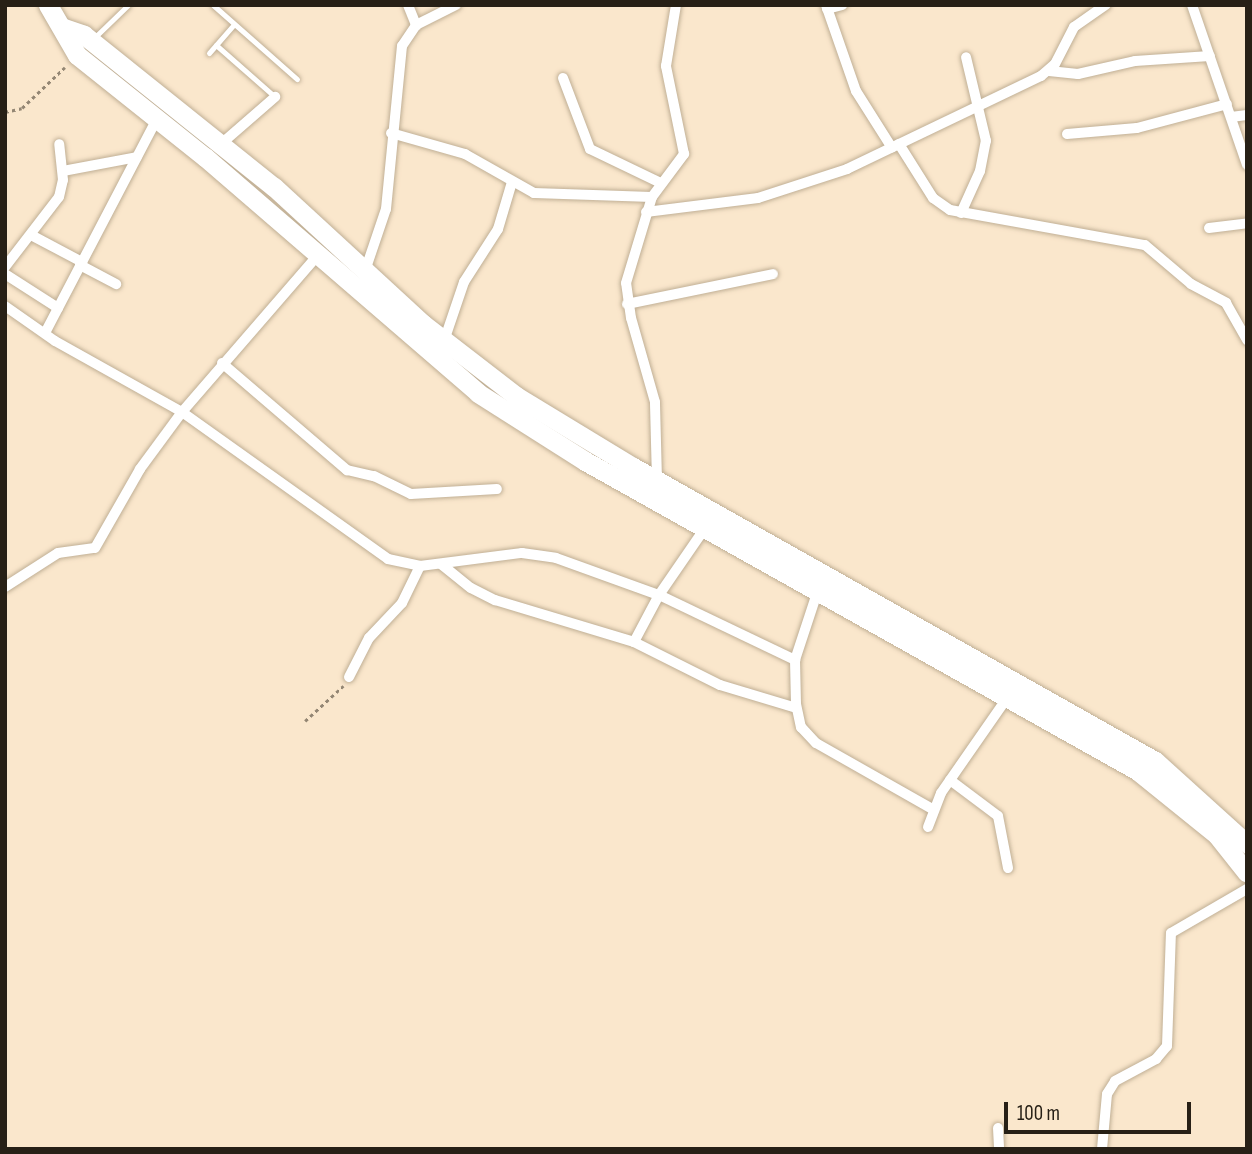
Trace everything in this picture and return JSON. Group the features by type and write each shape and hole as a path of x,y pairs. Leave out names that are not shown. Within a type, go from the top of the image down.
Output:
{"highway":[{"path":"48,5 64,28 77,55 157,119 507,414 1138,771 1217,835 1247,873"},
{"path":"64,28 91,40 221,144 444,341 516,396 657,480 1155,761 1247,844"}],"street":[{"path":"408,5 416,25"},
{"path":"365,271 386,209 401,46 416,25 456,5"},
{"path":"657,480 656,402 627,304 628,272 652,197 684,155 666,66 676,5"},
{"path":"842,5 826,7 856,91 933,198 961,213 1145,245 1191,284 1226,303 1247,340"},
{"path":"1049,71 1074,27 1106,5"},
{"path":"1192,5 1247,166"},
{"path":"646,212 730,204 787,191 896,146 1049,71 1078,74 1135,61 1210,56"},
{"path":"961,213 985,149 979,106 966,57"},
{"path":"564,78 590,149 661,183"},
{"path":"221,144 275,97"},
{"path":"1068,134 1137,128 1227,104"},
{"path":"1231,117 1247,116"},
{"path":"45,334 157,119"},
{"path":"391,133 451,149 543,195 652,197"},
{"path":"5,267 59,197 63,171 59,144"},
{"path":"63,171 137,157"},
{"path":"444,341 464,282 498,229 512,181"},
{"path":"1209,228 1247,223"},
{"path":"31,235 116,284"},
{"path":"5,587 58,553 95,548 126,492 182,412 318,254"},
{"path":"5,274 58,308"},
{"path":"627,304 773,274"},
{"path":"5,306 45,334 182,412 388,559 420,566 538,555 659,594 795,660"},
{"path":"222,363 347,470 374,476 411,494 497,489"},
{"path":"634,642 659,594 705,528"},
{"path":"441,564 471,588 495,600 634,642 720,685 796,708"},
{"path":"349,677 369,638 402,603 420,566"},
{"path":"818,590 795,660 796,708 801,727 816,743 933,809"},
{"path":"928,827 933,809 950,780 1007,698"},
{"path":"950,780 998,816 1008,868"},
{"path":"1102,1149 1107,1094 1115,1081 1156,1059 1167,1046 1171,933 1247,889"},
{"path":"998,1128 999,1149"}],"lane":[{"path":"91,40 128,5"},
{"path":"213,5 297,79"},
{"path":"209,53 234,24"},
{"path":"216,45 275,97"}],"path":[{"path":"5,112 22,108 77,55"},
{"path":"305,721 349,677"}]}
